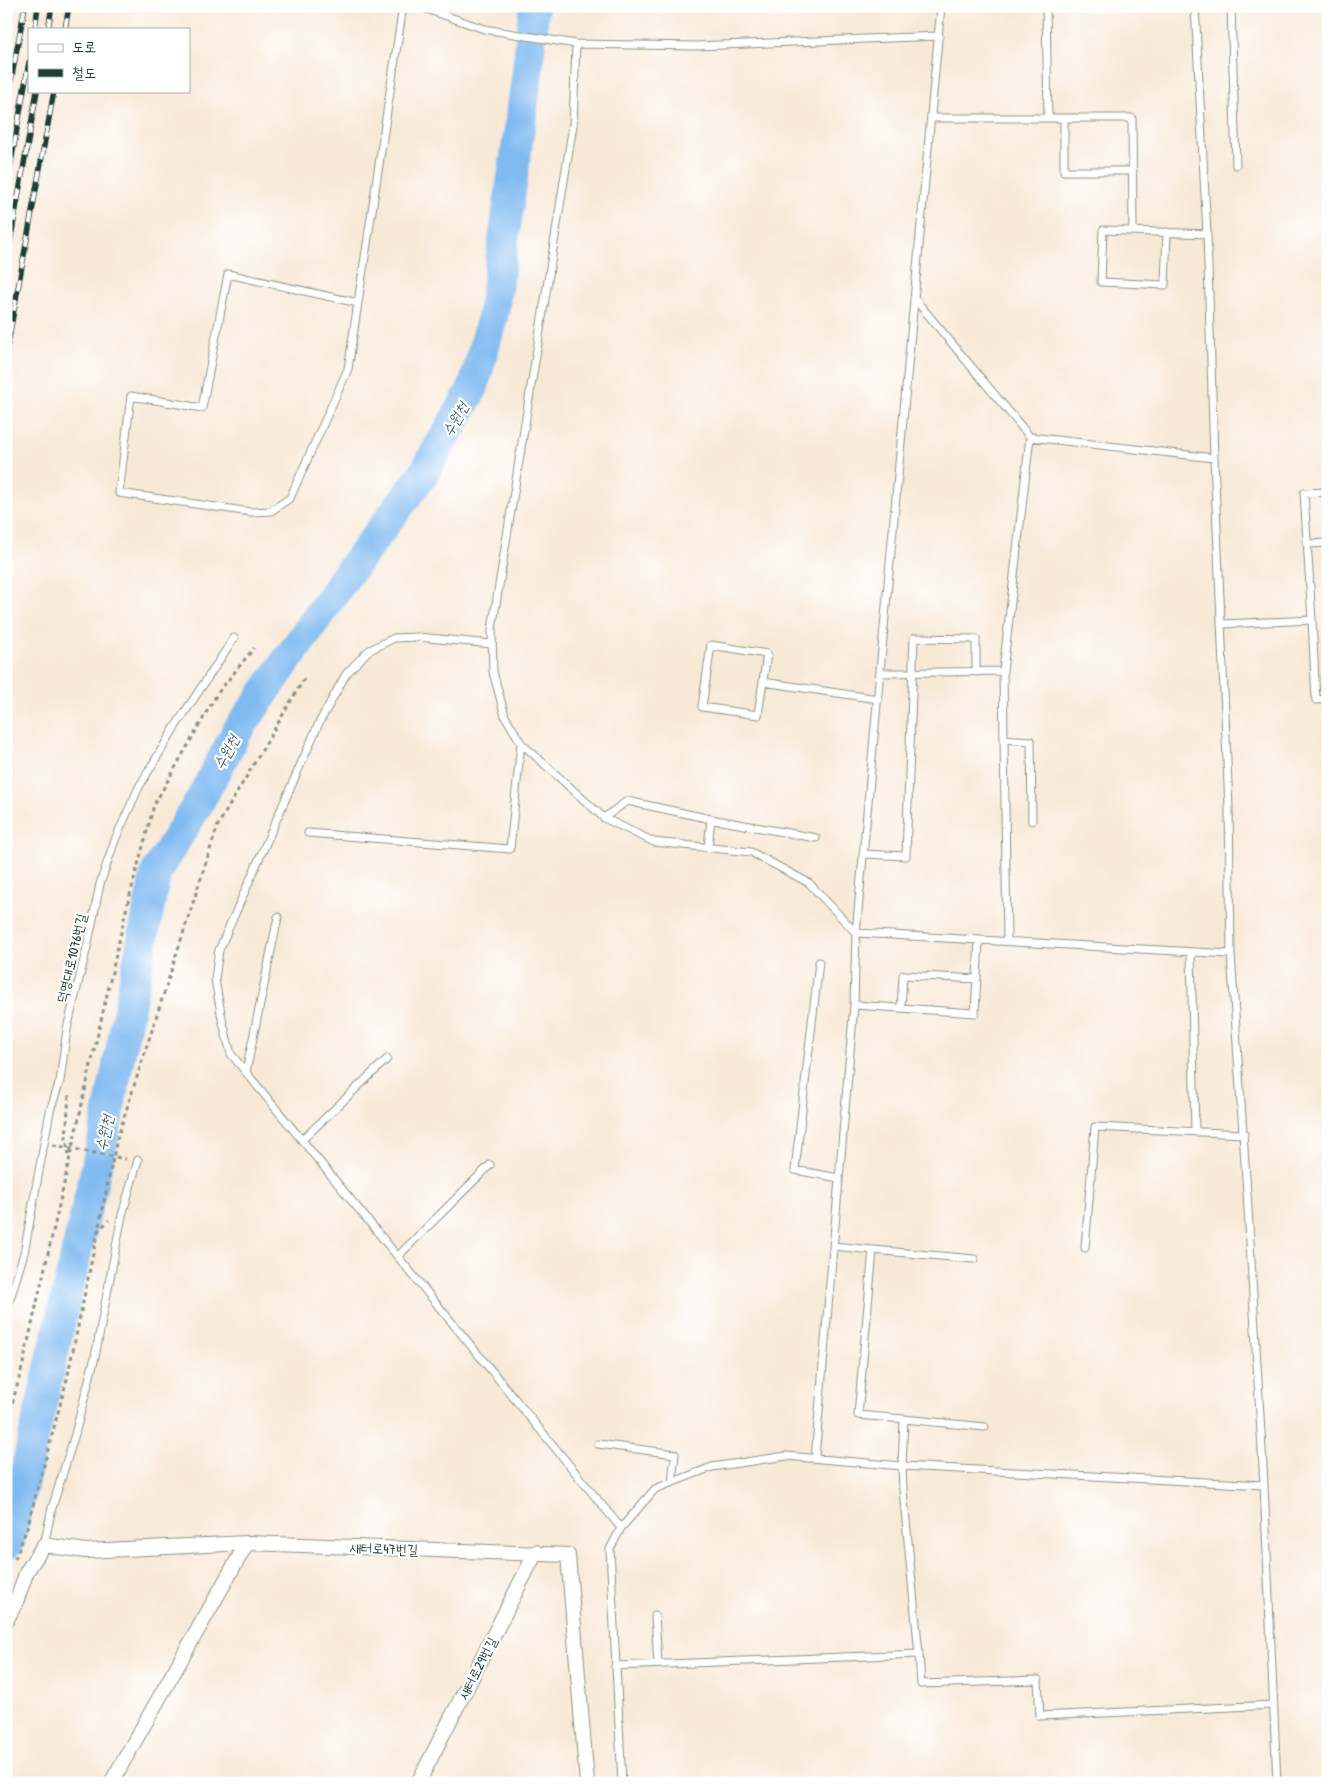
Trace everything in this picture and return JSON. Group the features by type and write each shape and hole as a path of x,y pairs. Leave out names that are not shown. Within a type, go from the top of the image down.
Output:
{"street":[{"name":"새터로47번길","path":"44,1545 86,1550 246,1544 536,1552 568,1555 587,1783"},
{"path":"111,1783 246,1544"},
{"path":"6,1621 16,1602 27,1571 44,1545"},
{"name":"새터로29번길","path":"418,1783 536,1552"}],"lane":[{"path":"358,303 228,274 202,408 130,396 119,493 251,512 271,511 290,498 348,369 358,303 403,6"},
{"path":"815,1458 854,1005 856,933 941,6"},
{"path":"1046,6 1048,118"},
{"path":"1196,6 1208,234 1214,458 1229,808 1231,954 1244,1134 1264,1485 1277,1783"},
{"path":"1231,6 1236,165"},
{"path":"421,7 439,9 484,29 576,44 697,46 938,36"},
{"path":"576,44 572,125 493,619 493,672 505,716 521,742 604,818 654,842 751,852 809,882 856,933 1231,954"},
{"path":"931,118 1132,118 1133,231"},
{"path":"1064,118 1064,171 1133,171"},
{"path":"1167,232 1165,285 1101,282 1103,230 1167,232 1208,234"},
{"path":"914,298 1030,437 1214,458"},
{"path":"1007,942 1003,671 1030,437"},
{"path":"1328,492 1304,493 1316,700 1328,699"},
{"path":"1307,544 1328,543"},
{"path":"1222,624 1312,620"},
{"name":"덕영대로1076번길","path":"6,1312 24,1252 50,1111 60,1080 67,1029 100,884 115,840 139,786 175,727 234,638"},
{"path":"492,644 394,638 368,650 346,674 319,723 218,950 215,979 231,1054 621,1528"},
{"path":"863,854 906,856 914,638 976,640 976,672"},
{"path":"711,645 767,654 763,682 758,716 702,707 711,645"},
{"path":"880,673 1003,671"},
{"path":"763,682 878,699"},
{"path":"1004,740 1031,741 1032,821"},
{"path":"308,832 510,850 521,742"},
{"path":"604,818 627,800 711,819 816,838"},
{"path":"708,847 711,819"},
{"path":"246,1072 278,917"},
{"path":"854,1005 975,1013 979,940"},
{"path":"1191,952 1195,1132"},
{"path":"818,962 795,1170 839,1178"},
{"path":"901,1008 903,974 977,979"},
{"path":"302,1140 387,1059"},
{"path":"1085,1248 1095,1127 1244,1134"},
{"path":"44,1545 52,1508 75,1434 95,1357 122,1215 138,1160"},
{"path":"398,1256 490,1165"},
{"path":"833,1246 974,1259"},
{"path":"873,1250 858,1415 986,1427"},
{"path":"904,1419 902,1466 921,1684 1038,1680 1040,1716 1274,1706"},
{"path":"598,1444 675,1454 672,1483"},
{"path":"622,1783 610,1549 621,1528 655,1489 712,1467 786,1456 902,1466 1264,1485"},
{"path":"655,1616 658,1664"},
{"path":"616,1666 919,1654"}],"path":[{"path":"6,1426 23,1364 127,906 154,805 217,694 254,648"},
{"path":"13,1563 27,1528 67,1379 117,1139 218,825 305,676"},
{"path":"60,1080 68,1086 66,1138 70,1158"},
{"path":"53,1145 126,1159"}],"waterway":[{"name":"수원천","path":"6,1545 10,1539 104,1134 156,872 198,804 236,733 348,573 422,476 473,388 493,315 527,75 534,6"}],"railway":[{"path":"6,107 25,6"},
{"path":"35,28 38,6"},
{"path":"48,28 52,6"},
{"path":"65,28 69,6"},
{"path":"6,190 28,68"},
{"path":"6,265 37,92"},
{"path":"6,354 54,92"}]}
